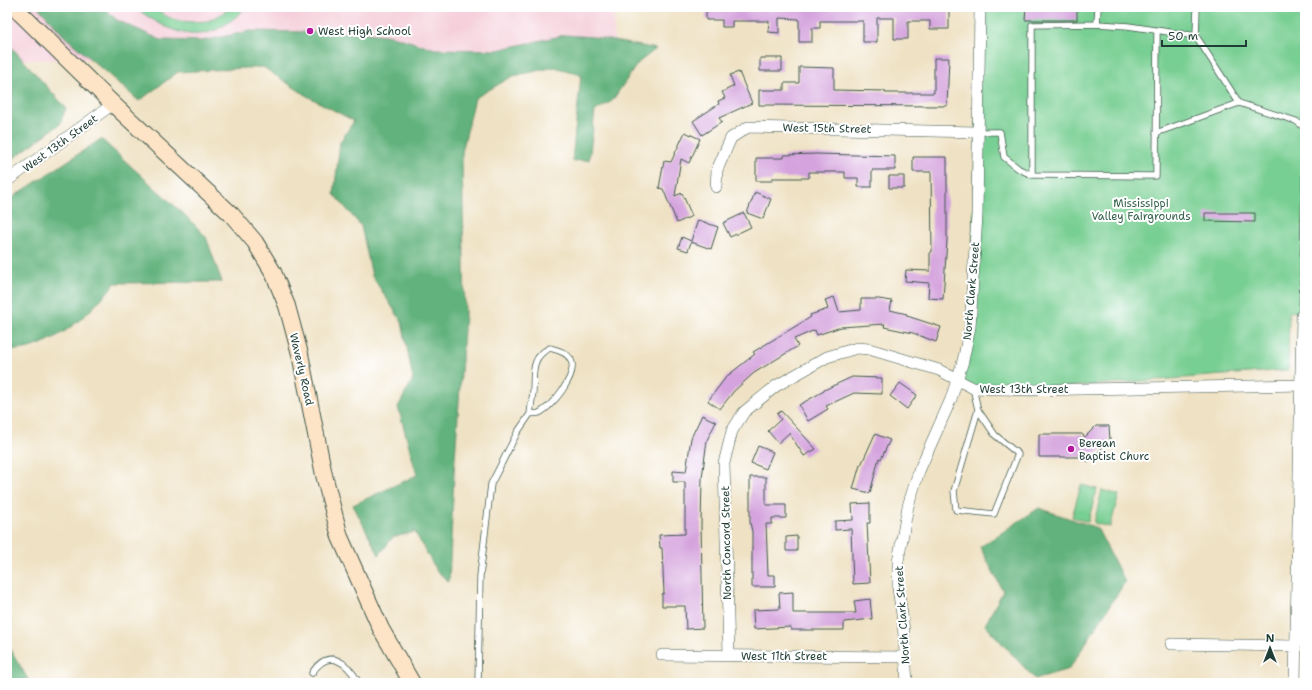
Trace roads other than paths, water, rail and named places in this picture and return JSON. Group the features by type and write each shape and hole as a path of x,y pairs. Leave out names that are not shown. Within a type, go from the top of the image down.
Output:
{"street":[{"name":"Waverly Road","path":"14,7 113,104 232,214 255,242 273,272 287,306 300,354 324,475 340,537 381,629 412,683"},
{"name":"North Clark Street","path":"907,683 903,621 898,588 898,562 908,506 919,471 951,399 970,327 976,215 980,7"},
{"name":"West 13th Street","path":"7,181 113,104"},
{"name":"West 15th Street","path":"716,187 717,170 731,138 748,127 977,132"},
{"path":"1295,683 1303,385 1302,315"},
{"name":"West 13th Street","path":"732,431 744,412 776,386 827,357 857,348 869,349 939,370 973,388 1028,390 1303,385"},
{"name":"North Concord Street","path":"729,656 724,463 732,431"},
{"path":"1171,644 1296,646"},
{"name":"West 11th Street","path":"662,654 905,657"}],"lane":[{"path":"1097,24 1098,7"},
{"path":"1197,7 1196,36 1239,103"},
{"path":"1032,175 1032,25 1097,24 1128,26 1196,36"},
{"path":"977,132 1000,132 1004,157 1019,169 1032,175 1156,176 1157,31"},
{"path":"1156,133 1239,103 1296,120 1305,128"},
{"path":"1302,315 1305,170"},
{"path":"478,683 480,576 491,484 517,433 530,414 533,391 533,367 537,358 543,351 550,348 563,352 571,359 573,368 571,376 556,398 546,408 538,413 530,414"},
{"path":"973,388 978,410 995,435 1018,454 994,514 956,510 954,490 978,410"},
{"path":"312,674 318,663 326,660 341,662 350,668 359,683"}],"place":[{"name":"West High School","path":"310,31"},
{"name":"Berean Baptist Churc","path":"1071,449"}],"park label":[{"name":"Mississippi Valley Fairgrounds","path":"1141,209"}]}
